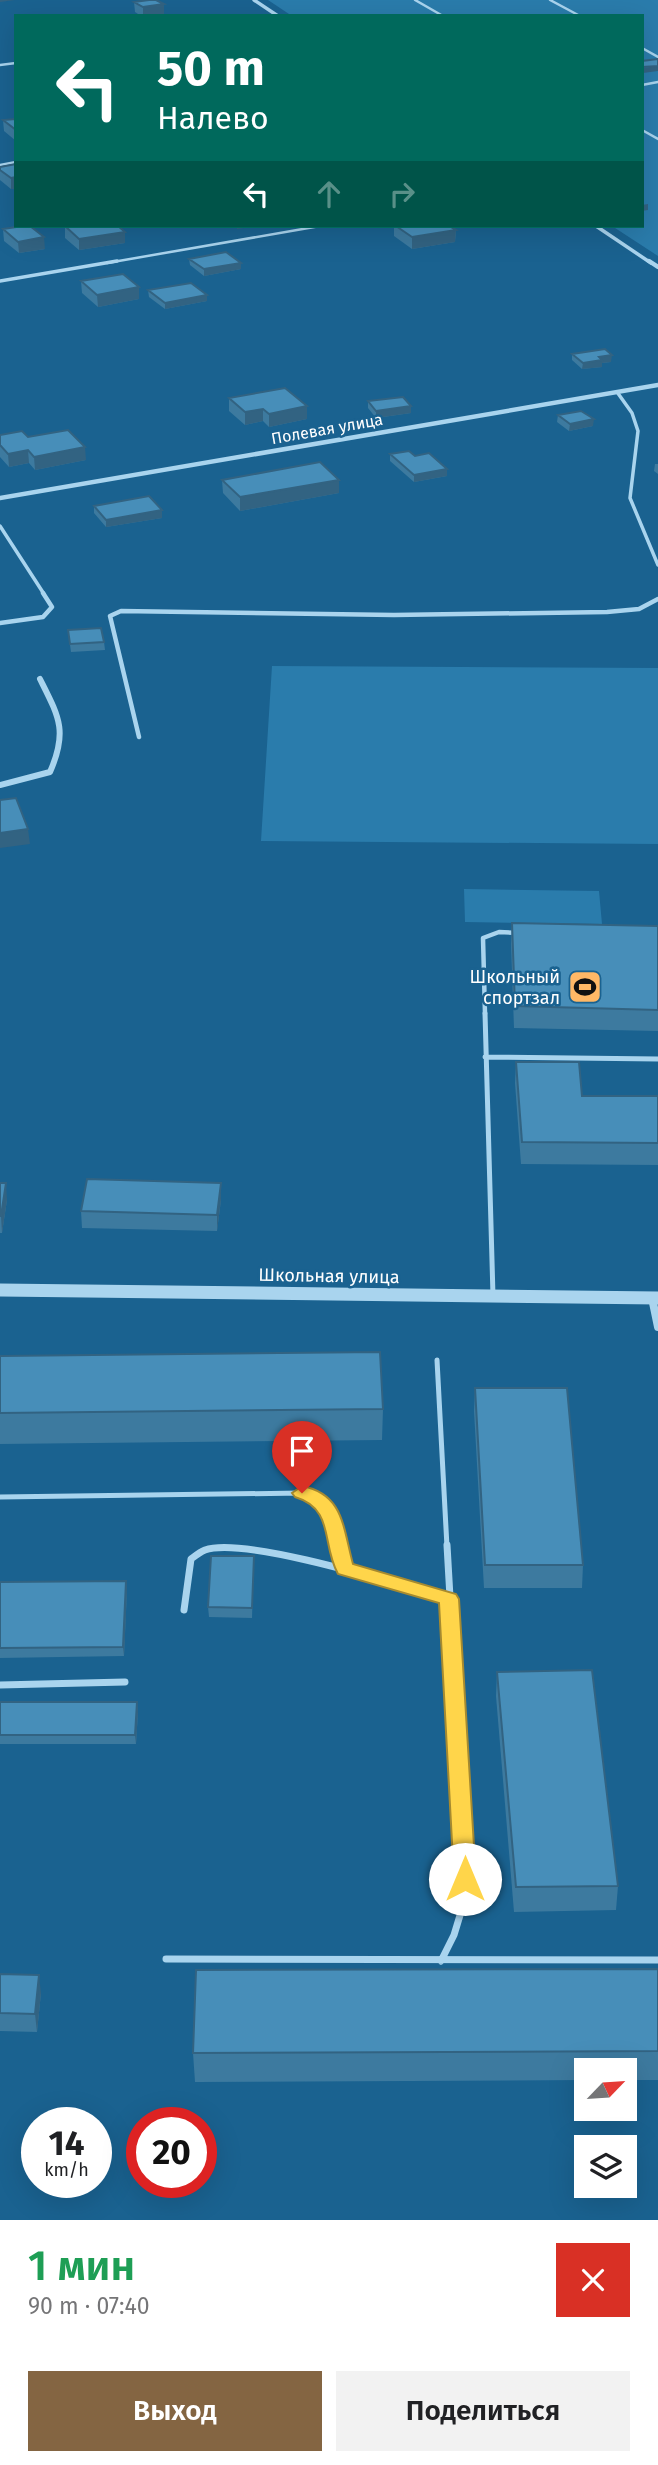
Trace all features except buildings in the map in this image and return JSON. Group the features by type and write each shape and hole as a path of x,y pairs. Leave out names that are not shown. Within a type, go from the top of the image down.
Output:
{"street":[{"path":"254,0 275,14"},
{"path":"599,228 658,267"},
{"name":"Полевая улица","path":"0,498 658,385"},
{"path":"0,785 50,772 61,749 63,724 40,678"},
{"name":"Школьная улица","path":"0,1290 655,1298"},
{"path":"655,1298 658,1327"}],"lane":[{"path":"415,0 440,14"},
{"path":"550,0 576,14"},
{"path":"0,281 308,228"},
{"path":"617,392 632,413 638,431 630,498 658,565"},
{"path":"0,526 52,607 43,617 0,624"},
{"path":"139,737 110,616 121,611 394,615 607,612 639,609 658,599"},
{"path":"493,1296 483,939 499,932 525,933"},
{"path":"485,1057 658,1059"},
{"path":"437,1360 466,1858 464,1900 457,1935 441,1961"},
{"path":"0,1497 316,1495 327,1507 345,1569"},
{"path":"184,1610 191,1559 205,1550 234,1548 345,1569 449,1599"},
{"path":"0,1685 125,1682"},
{"path":"166,1959 658,1961"}],"shaded area":[{"path":"268,0 658,0 658,256 615,228 644,228 644,14 289,14"},
{"path":"272,666 658,668 658,844 261,841"},
{"path":"464,889 599,891 602,924 465,922"}],"place":[{"name":"Школьный спортзал","path":"585,987"}],"route":[{"path":"302,1493 316,1495 327,1507 345,1569 449,1599 466,1858 465,1879"}]}
